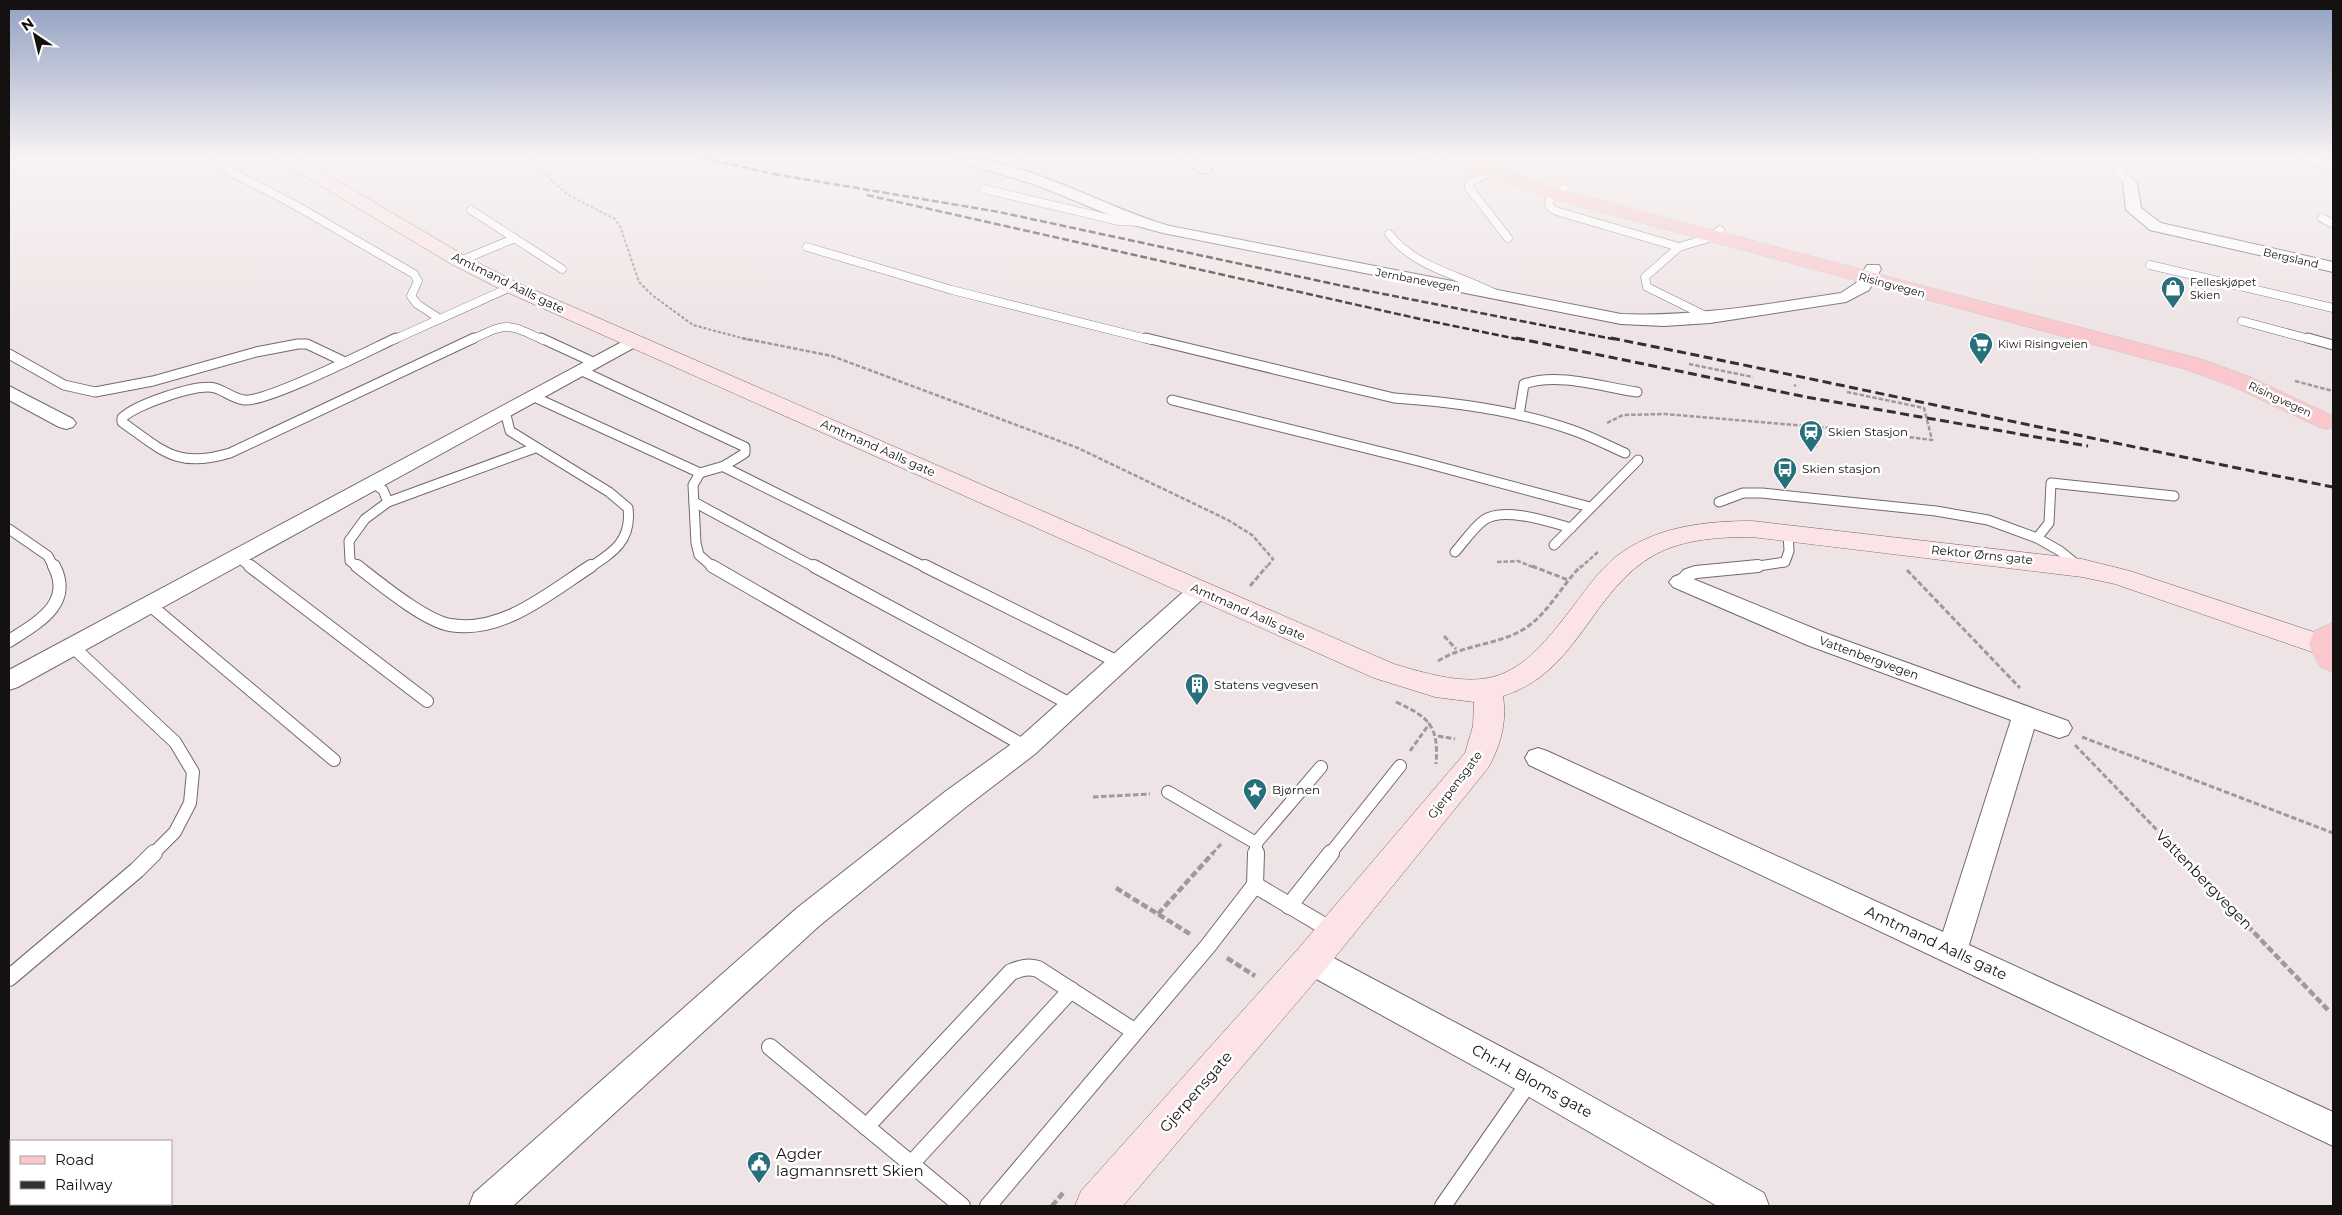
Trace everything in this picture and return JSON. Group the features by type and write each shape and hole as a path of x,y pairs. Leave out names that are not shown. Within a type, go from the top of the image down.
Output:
{"main road":[{"name":"Amtmand Aalls gate","path":"382,215 460,261 631,342 840,431 1384,671 1434,686 1458,690 1488,690"},
{"name":"Risingvegen","path":"1646,215 1870,274 2196,365 2332,416"},
{"name":"Rektor Ørns gate","path":"1488,690 1523,675 1547,658 1605,584 1619,568 1635,556 1674,537 1727,528 1788,533 2082,568 2121,577 2330,647"},
{"name":"Gjerpensgate","path":"1096,1206 1335,932 1477,760 1486,743 1489,728 1490,707 1488,690"}],"street":[{"name":"Jernbanevegen","path":"1122,215 1168,230 1496,296 1621,319 1664,321 1710,318 1846,297 1863,286 1870,274"},
{"name":"Bergsland","path":"2140,215 2156,227 2333,268"},
{"path":"9,681 73,648 631,342"},
{"path":"9,392 66,423"},
{"name":"Vattenbergvegen","path":"1681,582 1816,639 2025,705 2059,728"},
{"path":"488,1206 808,917 956,799 1026,746 1199,590"},
{"path":"1952,951 2025,705"},
{"name":"Amtmand Aalls gate","path":"1538,758 2333,1129"},
{"name":"Chr.H. Bloms gate","path":"1311,960 1531,1080 1751,1206"}],"lane":[{"path":"311,215 414,274 418,281 411,296 417,304 440,319"},
{"path":"477,215 512,240 562,268"},
{"path":"1092,215 1119,221 1143,223"},
{"path":"1490,215 1508,238"},
{"path":"1565,215 1679,247"},
{"path":"2322,218 2333,224"},
{"path":"1389,234 1401,249 1416,259 1485,288 1496,296"},
{"path":"1710,318 1647,287 1645,277 1679,247 1716,234"},
{"path":"460,261 512,240"},
{"path":"807,247 952,290 1329,384 1394,398 1424,400 1520,416 1593,438 1625,454"},
{"path":"2150,265 2333,308"},
{"path":"512,287 345,362 255,399 243,400 215,388 188,389 127,413 122,418 122,422 176,457 187,462 200,462 230,453 498,327 513,326 586,366 745,447 745,452 714,472 700,473 532,396"},
{"path":"2242,321 2333,345"},
{"path":"9,354 72,388 85,392 114,390 151,382 235,358 298,344 307,344 345,362"},
{"path":"1520,416 1524,384 1530,380 1548,379 1636,392"},
{"path":"1172,400 1418,460 1590,507"},
{"path":"505,411 510,430 535,448 609,492 628,508 630,523 624,538 611,554 519,612 496,622 472,626 449,625 414,608 350,561 349,541 365,519 388,502 535,448"},
{"path":"1554,545 1638,460"},
{"path":"724,467 1118,662"},
{"path":"700,473 693,485 698,555 708,564 1026,746"},
{"path":"373,483 383,490 388,502"},
{"path":"2037,538 2049,523 2051,483 2174,496"},
{"path":"1720,502 1743,494 1762,492 1956,513 1990,519 2063,551 2082,568"},
{"path":"694,502 1072,704"},
{"path":"1455,552 1486,519 1499,516 1530,518 1571,528"},
{"path":"9,529 48,556 60,578 62,591 54,606 34,625 9,641"},
{"path":"1681,582 1687,575 1696,572 1773,565 1785,562 1789,556 1790,548 1788,533"},
{"path":"238,557 427,701"},
{"path":"150,605 334,760"},
{"path":"9,978 137,870 175,832 190,803 193,772 174,742 73,648"},
{"path":"1289,906 1400,766"},
{"path":"988,1206 1134,1030 1208,946 1256,885 1256,843 1321,767"},
{"path":"1168,792 1256,843"},
{"path":"1256,885 1335,932"},
{"path":"866,1127 1011,972 1021,967 1034,967 1134,1030"},
{"path":"911,1164 1071,990"},
{"path":"770,1047 962,1206"},
{"path":"1443,1206 1531,1080"}],"path":[{"path":"607,215 615,219 620,226 639,282 652,295 693,325 735,337 832,356 866,368 1078,448 1219,516 1252,535 1273,559 1234,605"},
{"path":"1689,364 1752,376"},
{"path":"1593,438 1604,424 1613,419 1647,413 1832,428 1932,440 1924,408 1847,392"},
{"path":"1812,437 1816,448"},
{"path":"1435,664 1456,649 1524,629 1539,616 1587,558 1604,548"},
{"path":"1497,562 1518,560 1568,580"},
{"path":"1904,566 2025,705"},
{"path":"1444,636 1456,649"},
{"path":"1392,700 1418,712 1430,723 1438,736 1436,764 1431,770"},
{"path":"1400,766 1430,723"},
{"path":"2059,728 2333,833"},
{"name":"Vattenbergvegen","path":"2059,728 2328,1010"},
{"path":"1438,736 1455,739"},
{"path":"1093,797 1168,792"},
{"path":"1158,914 1234,830"},
{"path":"1116,888 1256,976"},
{"path":"1249,984 1263,969"},
{"path":"1052,1206 1065,1191"}],"railway":[{"path":"955,215 1522,340"},
{"path":"1012,215 1343,286 1618,340"},
{"path":"1516,338 1806,397 2088,446"},
{"path":"1611,338 2333,487"}],"place":[{"name":"Felleskjøpet Skien","path":"2173,309"},
{"name":"Kiwi Risingveien","path":"1981,365"},
{"name":"Skien Stasjon","path":"1811,453"},
{"name":"Skien stasjon","path":"1785,490"},
{"name":"Statens vegvesen","path":"1197,706"},
{"name":"Bjørnen","path":"1255,811"},
{"name":"Agder lagmannsrett Skien","path":"759,1184"}]}
